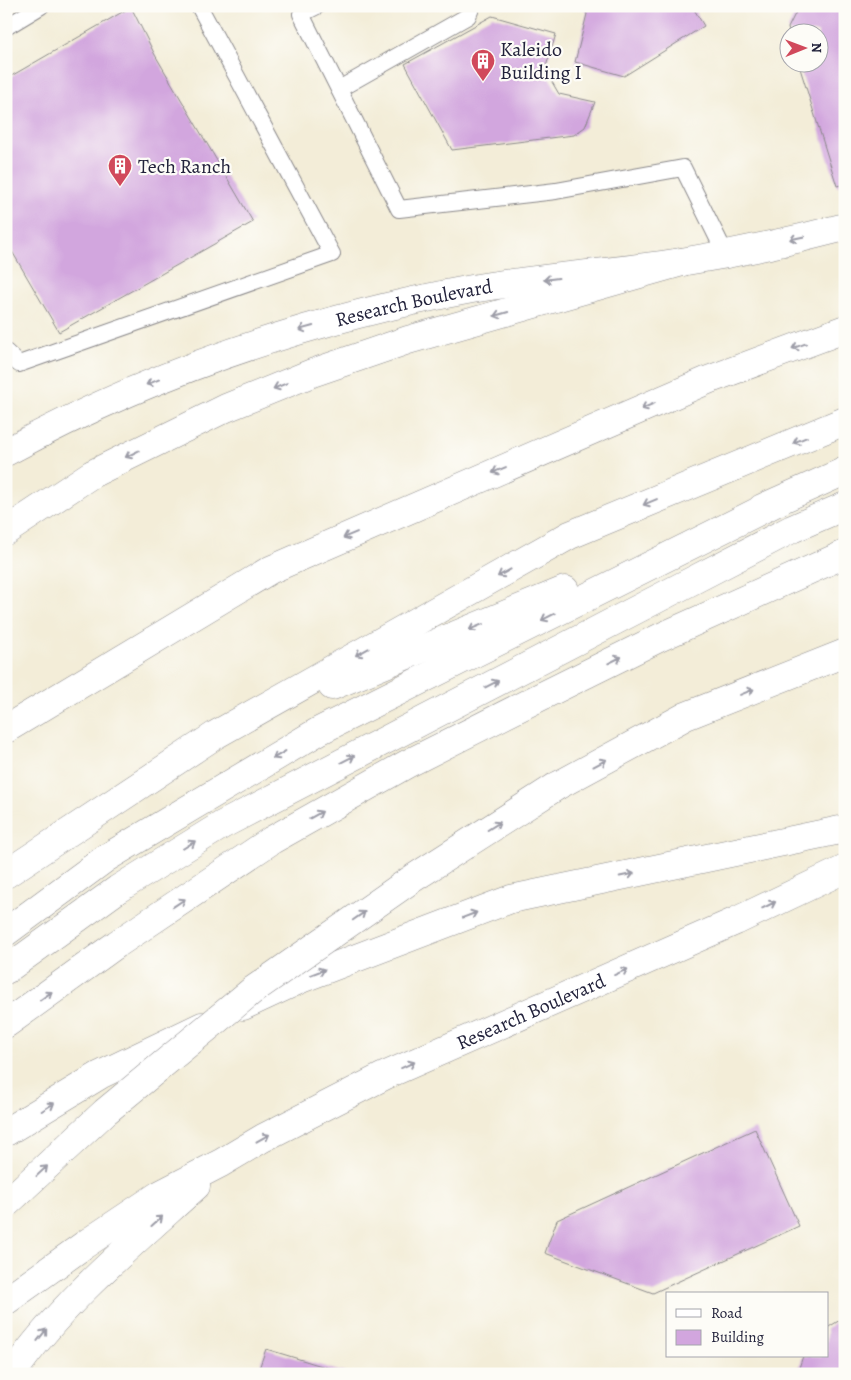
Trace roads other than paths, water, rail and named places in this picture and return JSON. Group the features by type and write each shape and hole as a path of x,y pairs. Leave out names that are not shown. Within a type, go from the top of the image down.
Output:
{"main road":[{"name":"Research Boulevard","path":"6,452 114,398 206,360 278,336 396,305 474,289 682,262 845,227"},
{"path":"6,531 92,474 226,408 312,373 408,340 682,262"},
{"path":"6,730 270,570 708,380 845,330"},
{"path":"6,874 216,734 570,535 845,421"},
{"path":"216,734 779,501 845,471"},
{"path":"6,932 106,858 319,731 779,501"},
{"path":"6,970 118,889 222,825 792,530 845,506"},
{"path":"6,1024 117,944 272,840 407,764 792,530"},
{"path":"407,764 661,637 845,554"},
{"path":"6,1204 106,1112 253,990 412,879 558,786 686,716 845,653"},
{"path":"6,1132 100,1075 301,979 511,899 845,829"},
{"name":"Research Boulevard","path":"221,1163 263,1138 384,1076 736,921 845,868"},
{"path":"6,1301 84,1245 159,1195 221,1163"},
{"path":"12,1374 50,1325 104,1270 221,1163"}],"lane":[{"path":"6,27 41,6"},
{"path":"6,352 20,364 332,254 199,6"},
{"path":"316,6 299,10 399,209 556,192 683,168 725,253"},
{"path":"339,89 468,16 472,6"}],"place":[{"name":"Kaleido Building I","path":"483,82"},
{"name":"Tech Ranch","path":"120,187"}]}
